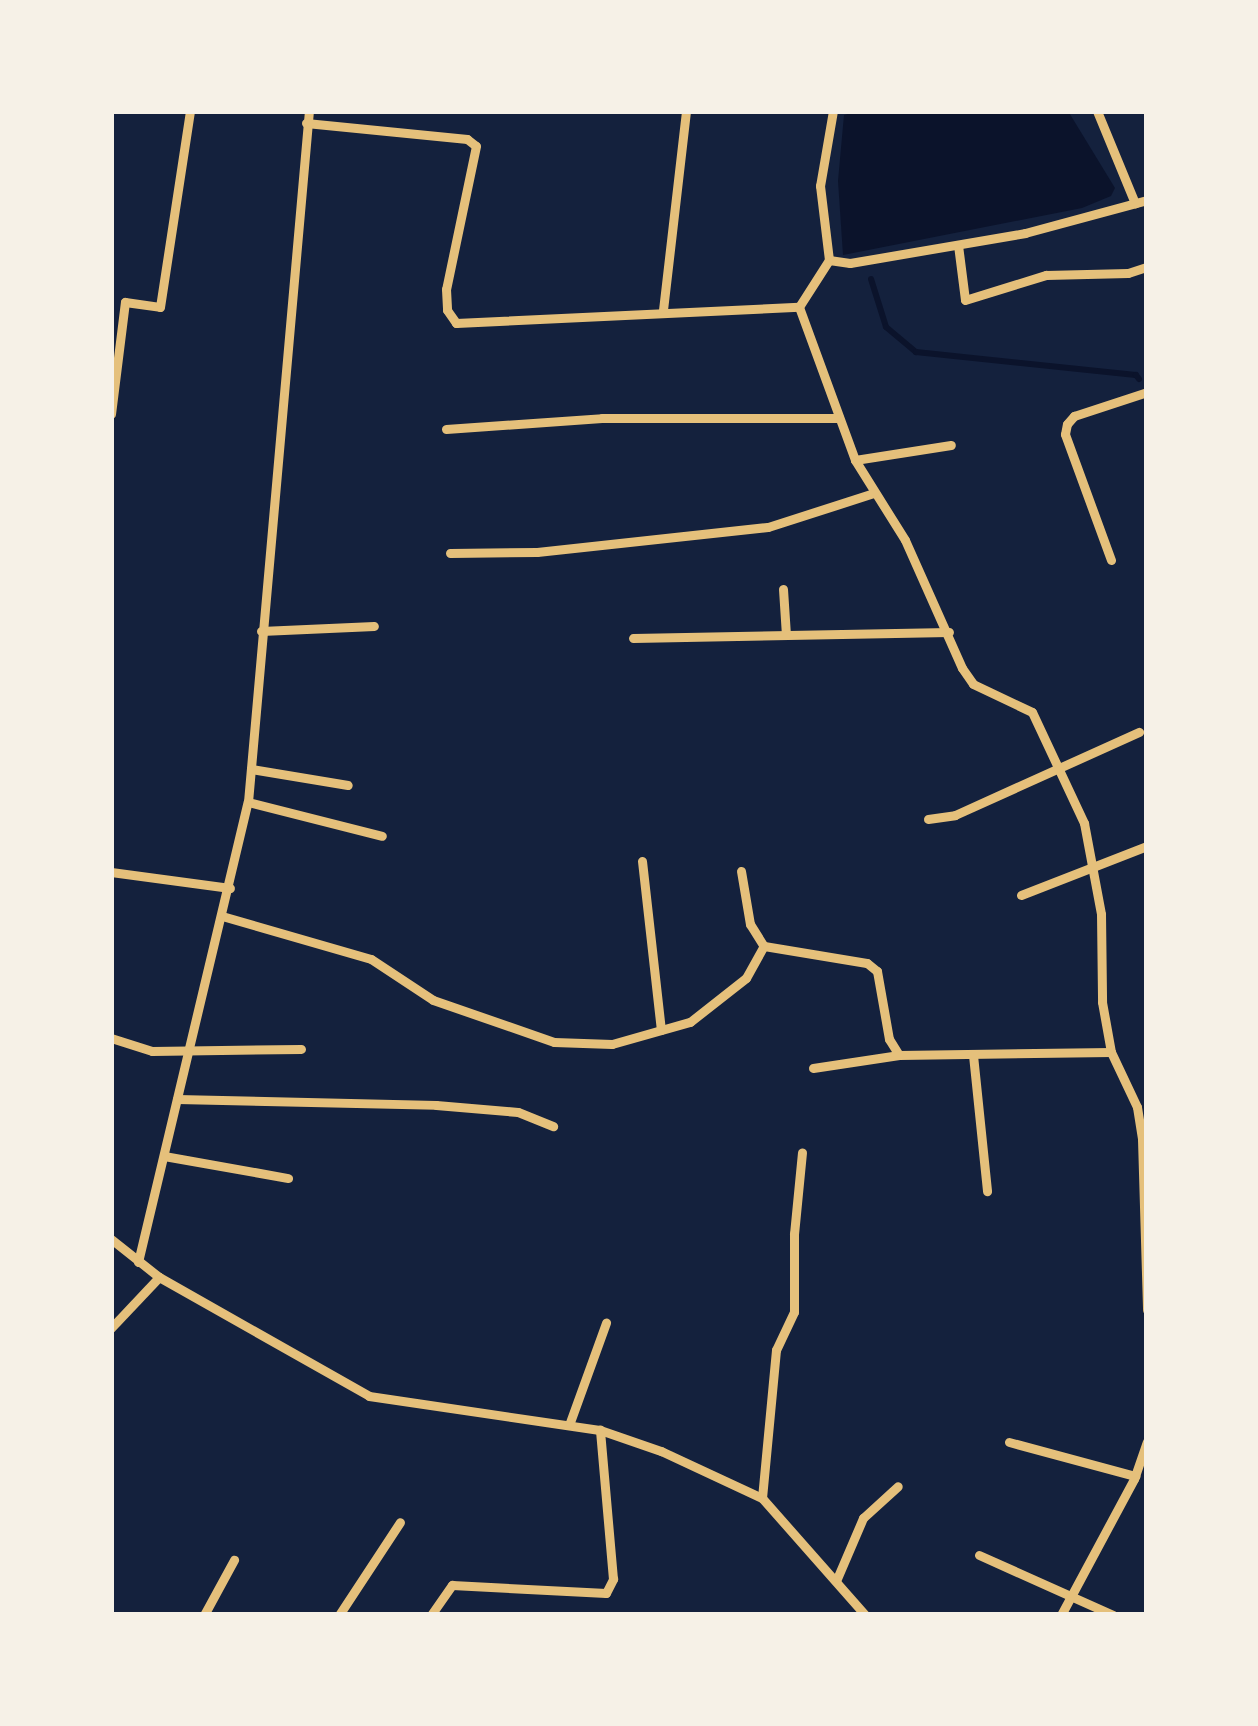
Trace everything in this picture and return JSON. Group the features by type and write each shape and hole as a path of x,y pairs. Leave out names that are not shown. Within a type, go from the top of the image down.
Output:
{"street":[{"path":"111,414 124,302 160,307 190,111"},
{"path":"663,310 686,111"},
{"path":"800,307 829,260 820,185 833,111"},
{"path":"829,260 850,263 1025,233 1141,202 1097,111"},
{"path":"138,1262 248,802 308,117 467,139 476,146 446,289 447,310 456,323 800,307"},
{"path":"958,245 965,301 1046,275 1128,273 1147,267"},
{"path":"800,307 855,460 905,540 949,632 954,654 973,684 1032,712 1084,823 1101,914 1102,1002 1112,1052 1137,1107 1144,1159 1147,1310"},
{"path":"1111,560 1065,434 1067,424 1074,416 1147,392"},
{"path":"446,429 602,418 839,418"},
{"path":"855,460 951,445"},
{"path":"450,553 537,552 768,526 874,493"},
{"path":"783,589 786,635"},
{"path":"261,632 374,626"},
{"path":"633,638 949,632"},
{"path":"928,819 955,814 1138,732"},
{"path":"251,769 348,785"},
{"path":"248,802 382,836"},
{"path":"1021,895 1147,846"},
{"path":"642,861 661,1030"},
{"path":"741,871 750,924 764,946 867,963 878,970 889,1039 899,1055"},
{"path":"111,872 230,888"},
{"path":"222,916 371,958 434,1000 554,1042 612,1044 690,1022 746,978 764,946"},
{"path":"111,1038 152,1051 302,1049"},
{"path":"813,1068 899,1055 1112,1052"},
{"path":"973,1055 987,1191"},
{"path":"177,1100 436,1105 518,1112 553,1126"},
{"path":"762,1498 776,1350 794,1312 794,1234 802,1152"},
{"path":"164,1156 288,1178"},
{"path":"111,1239 159,1277 369,1396 600,1430 661,1451 762,1498 865,1615"},
{"path":"111,1328 159,1277"},
{"path":"569,1425 606,1323"},
{"path":"431,1615 452,1586 606,1593 613,1579 600,1430"},
{"path":"1009,1442 1135,1476"},
{"path":"1061,1615 1135,1476 1147,1442"},
{"path":"836,1582 863,1518 898,1486"},
{"path":"339,1615 400,1522"},
{"path":"979,1555 1112,1615"},
{"path":"204,1615 234,1560"}],"water":[{"path":"860,111 1068,111 1115,188 1111,196 1082,208 843,255 838,181 844,115"}],"waterway":[{"path":"871,279 886,327 916,352 1136,375 1139,379"}]}
